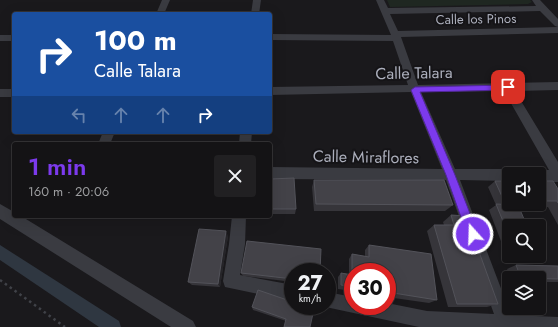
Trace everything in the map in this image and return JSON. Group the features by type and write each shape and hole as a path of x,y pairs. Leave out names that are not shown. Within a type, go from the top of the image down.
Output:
{"street":[{"path":"161,12 166,0"},
{"path":"255,12 257,0"},
{"path":"535,0 558,24"},
{"path":"506,324 450,175 415,90 383,6 542,8"},
{"name":"Calle los Pinos","path":"272,37 395,36 558,30"},
{"path":"0,38 12,38"},
{"name":"Calle Talara","path":"272,92 558,86"},
{"path":"508,87 558,175 546,176"},
{"path":"0,93 12,93"},
{"name":"Calle Miraflores","path":"272,173 502,175"},
{"path":"0,211 187,327"},
{"path":"239,218 237,244 231,281 284,291"},
{"path":"396,314 427,320 558,326"}],"path":[{"path":"0,280 65,327"}],"shaded area":[{"path":"387,0 530,0 532,2 528,4 390,7"}],"building":[{"path":"294,178 296,209 272,209 272,179"},
{"path":"314,180 444,180 453,205 316,204"},
{"path":"495,181 502,181 502,197"},
{"path":"546,181 553,181 558,189 558,203 557,201 546,201"},
{"path":"496,204 502,204 502,211 521,211 524,219 502,219"},
{"path":"451,215 466,216 498,304 457,304 434,225 454,225"},
{"path":"199,229 226,231 218,284 188,282"},
{"path":"247,241 321,249 320,263 284,263 284,278 241,273"},
{"path":"369,245 431,254 437,300 396,293 396,263 352,263 352,254 369,257"},
{"path":"516,265 558,266 558,279 546,279 546,271 518,271"},
{"path":"341,273 344,274 344,286 341,285"},
{"path":"258,290 284,299 284,315 313,315 310,327 284,327 286,319 252,307"}],"waterway":[{"path":"0,252 113,327"}],"route":[{"path":"473,234 415,90 508,87"}]}
